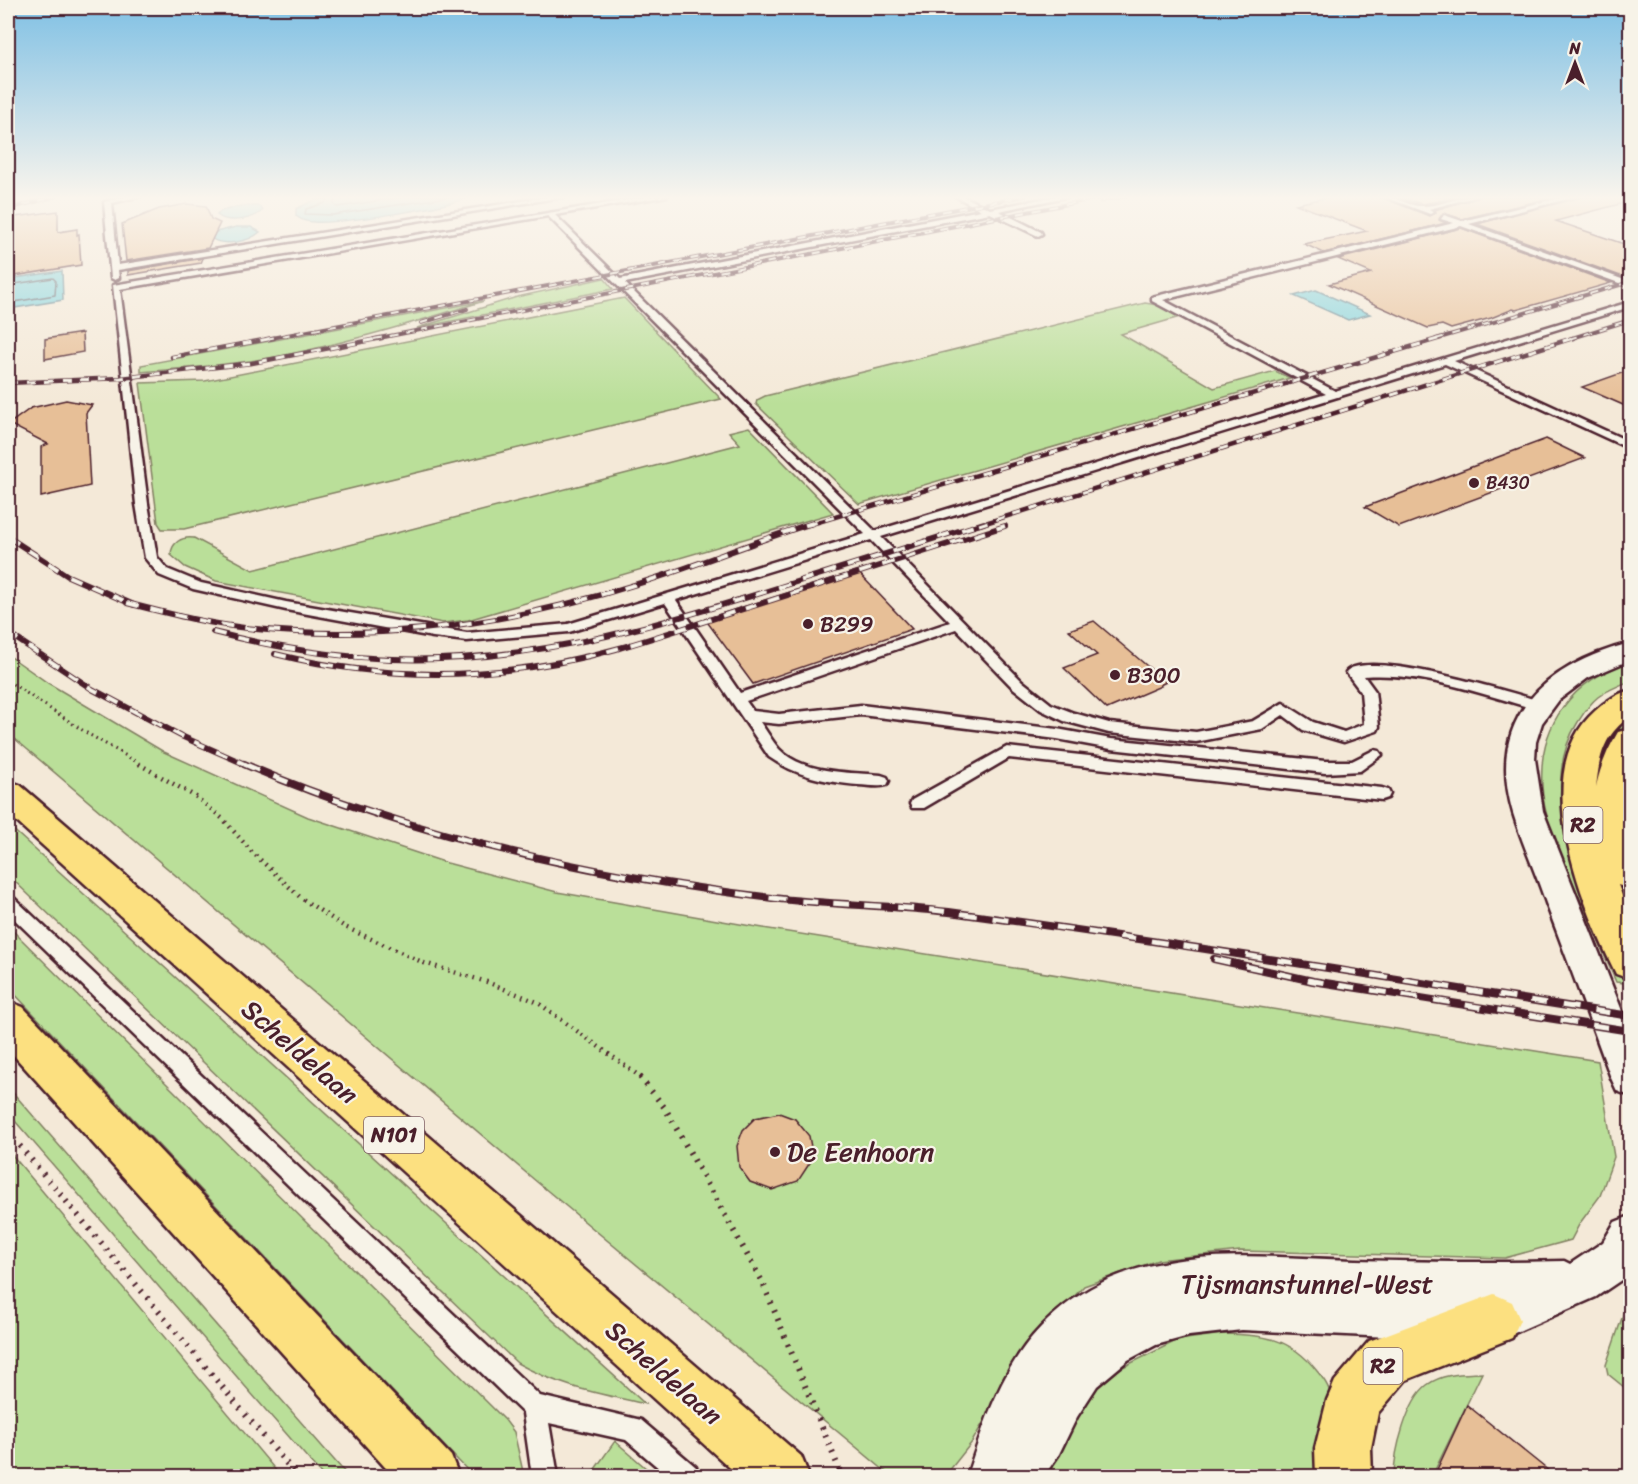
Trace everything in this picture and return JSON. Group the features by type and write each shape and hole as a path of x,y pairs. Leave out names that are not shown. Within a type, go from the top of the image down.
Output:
{"main road":[{"name":"R2","path":"1630,701 1613,712 1593,733 1583,753 1578,781 1580,809 1587,842 1630,962"},
{"name":"R2","path":"1630,740 1616,769 1613,797 1616,830 1630,874"},
{"name":"Scheldelaan","path":"8,794 781,1476"},
{"path":"8,1020 431,1476"},
{"name":"R2","path":"1344,1476 1343,1448 1354,1400 1388,1360 1494,1320"}],"street":[{"path":"1630,651 1592,664 1555,687 1538,705 1522,743 1522,773 1528,811 1630,1078"},
{"name":"Tijsmanstunnel-West","path":"1017,1476 1042,1437 1060,1400 1081,1370 1112,1344 1149,1325 1189,1314 1242,1308 1494,1320 1581,1282 1618,1257 1630,1237"},
{"name":"Tijsmanstunnel-West","path":"991,1476 1010,1419 1034,1376 1057,1343 1111,1303 1141,1290 1180,1281 1226,1278 1484,1286 1581,1282"}],"lane":[{"path":"131,265 114,268 142,504 151,558 163,572 197,586 286,606 467,637 569,628 1630,304"},
{"path":"116,286 241,265"},
{"path":"602,265 874,536 1017,684 1046,707 1069,717 1109,728 1196,737 1257,725 1283,708 1308,726 1344,737 1372,727 1368,691 1353,672 1370,669 1400,672 1454,683 1538,705"},
{"path":"619,282 707,265"},
{"path":"1293,265 1155,299 1334,394"},
{"path":"1576,265 1630,285"},
{"path":"1445,360 1630,446"},
{"path":"668,598 774,753 787,764 804,771 881,781"},
{"path":"737,699 958,623"},
{"path":"748,715 779,719 861,710 1057,734 1111,744 1325,767 1355,767 1374,755"},
{"path":"918,804 1007,752 1382,794"},
{"path":"8,903 534,1407 632,1429 687,1476"},
{"path":"534,1407 545,1476"}],"path":[{"path":"8,681 90,735 196,797 223,819 251,851 301,898 345,927 424,963 487,982 537,1002 639,1075 666,1108 763,1283 842,1476"},
{"path":"8,1132 297,1476"}],"green space":[{"path":"604,278 613,289 417,328 517,297"},
{"path":"624,298 721,399 184,529 162,529 158,523 140,383 205,381"},
{"path":"484,301 361,337 286,355 141,372 141,365"},
{"path":"1145,303 1157,305 1180,317 1121,334 1214,388 1275,371 1290,378 859,504 756,404 757,400 765,396"},
{"path":"749,427 833,513 468,620 443,623 216,581 185,567 171,555 178,541 194,538 253,570 740,444 729,432"},
{"path":"8,655 48,683 164,752 308,817 447,863 557,892 751,926 1598,1061 1614,1157 1600,1196 1580,1223 1571,1240 1505,1258 1240,1251 1158,1260 1084,1286 1027,1347 972,1442 945,1476 891,1476 537,1182 8,733"},
{"path":"1630,662 1630,681 1598,697 1578,722 1565,752 1561,784 1563,819 1583,889 1625,983 1616,982 1553,836 1543,798 1542,763 1553,724 1563,707 1592,680"},
{"path":"1630,717 1630,727 1626,732 1625,882 1630,895 1630,916 1608,857 1597,812 1595,790 1596,770 1601,751 1610,736"},
{"path":"8,825 645,1404 564,1384 517,1363 8,875"},
{"path":"8,926 505,1420 514,1432 524,1476 473,1476 8,987"},
{"path":"8,1087 348,1476 323,1476 8,1113"},
{"path":"8,1150 278,1473 281,1476 8,1476"},
{"path":"1630,1303 1630,1392 1608,1374 1606,1365 1626,1306"},
{"path":"1223,1334 1251,1335 1275,1340 1297,1351 1322,1377 1331,1399 1322,1457 1322,1476 1044,1476 1062,1438 1094,1390 1119,1369 1178,1340"},
{"path":"1482,1373 1432,1476 1394,1476 1396,1454 1403,1427 1413,1402 1420,1392 1440,1378"},
{"path":"615,1441 655,1476 590,1476"}],"water":[{"path":"62,271 63,300 8,309 8,279"},
{"path":"1316,290 1370,314 1348,320 1294,296"}],"building":[{"path":"8,265 79,265 8,277"},
{"path":"161,265 187,265 128,275 128,271"},
{"path":"1353,265 1563,265 1611,283 1513,309 1491,318 1451,329 1442,325 1428,328 1329,284 1371,273"},
{"path":"1591,265 1630,265 1630,277 1626,278"},
{"path":"82,333 83,352 45,359 45,339"},
{"path":"1630,370 1630,408 1582,387"},
{"path":"66,400 92,405 86,413 90,486 41,497 41,447 48,444 9,424 31,408"},
{"name":"B430","path":"1546,439 1585,458 1399,527 1365,507"},
{"name":"B299","path":"857,571 912,629 753,684 705,619"},
{"name":"B300","path":"1094,621 1166,682 1107,709 1064,668 1097,655 1069,630"},
{"name":"De Eenhoorn","path":"779,1113 795,1119 809,1136 813,1158 798,1181 772,1190 750,1182 739,1167 737,1146 743,1130 755,1118"},
{"path":"1467,1405 1555,1476 1434,1476"}],"railway":[{"path":"266,339 657,265"},
{"path":"374,339 753,265"},
{"path":"1436,339 1630,282"},
{"path":"421,323 467,309"},
{"path":"1569,339 1630,320"},
{"path":"172,357 274,338"},
{"path":"8,383 121,378 252,363 382,338"},
{"path":"808,525 1441,338"},
{"path":"979,525 1573,338"},
{"path":"133,604 207,622 256,629 353,633 449,626 496,619 591,598 659,577 813,523"},
{"path":"213,632 302,650 369,658 442,659 540,649 589,640 685,616 984,523"},
{"path":"275,654 360,670 446,674 488,672 573,660 633,644 1005,526"},
{"path":"8,537 68,576 133,604"},
{"path":"127,603 133,604"},
{"path":"8,633 92,689 181,736 247,765"},
{"path":"244,764 371,812 436,832 570,865 638,878 772,898 949,912 1290,962 1630,1016"},
{"path":"1214,959 1313,981 1630,1031"}],"place":[{"name":"B430","path":"1474,483"},
{"name":"B299","path":"808,624"},
{"name":"B300","path":"1115,675"},
{"name":"De Eenhoorn","path":"775,1152"}]}
